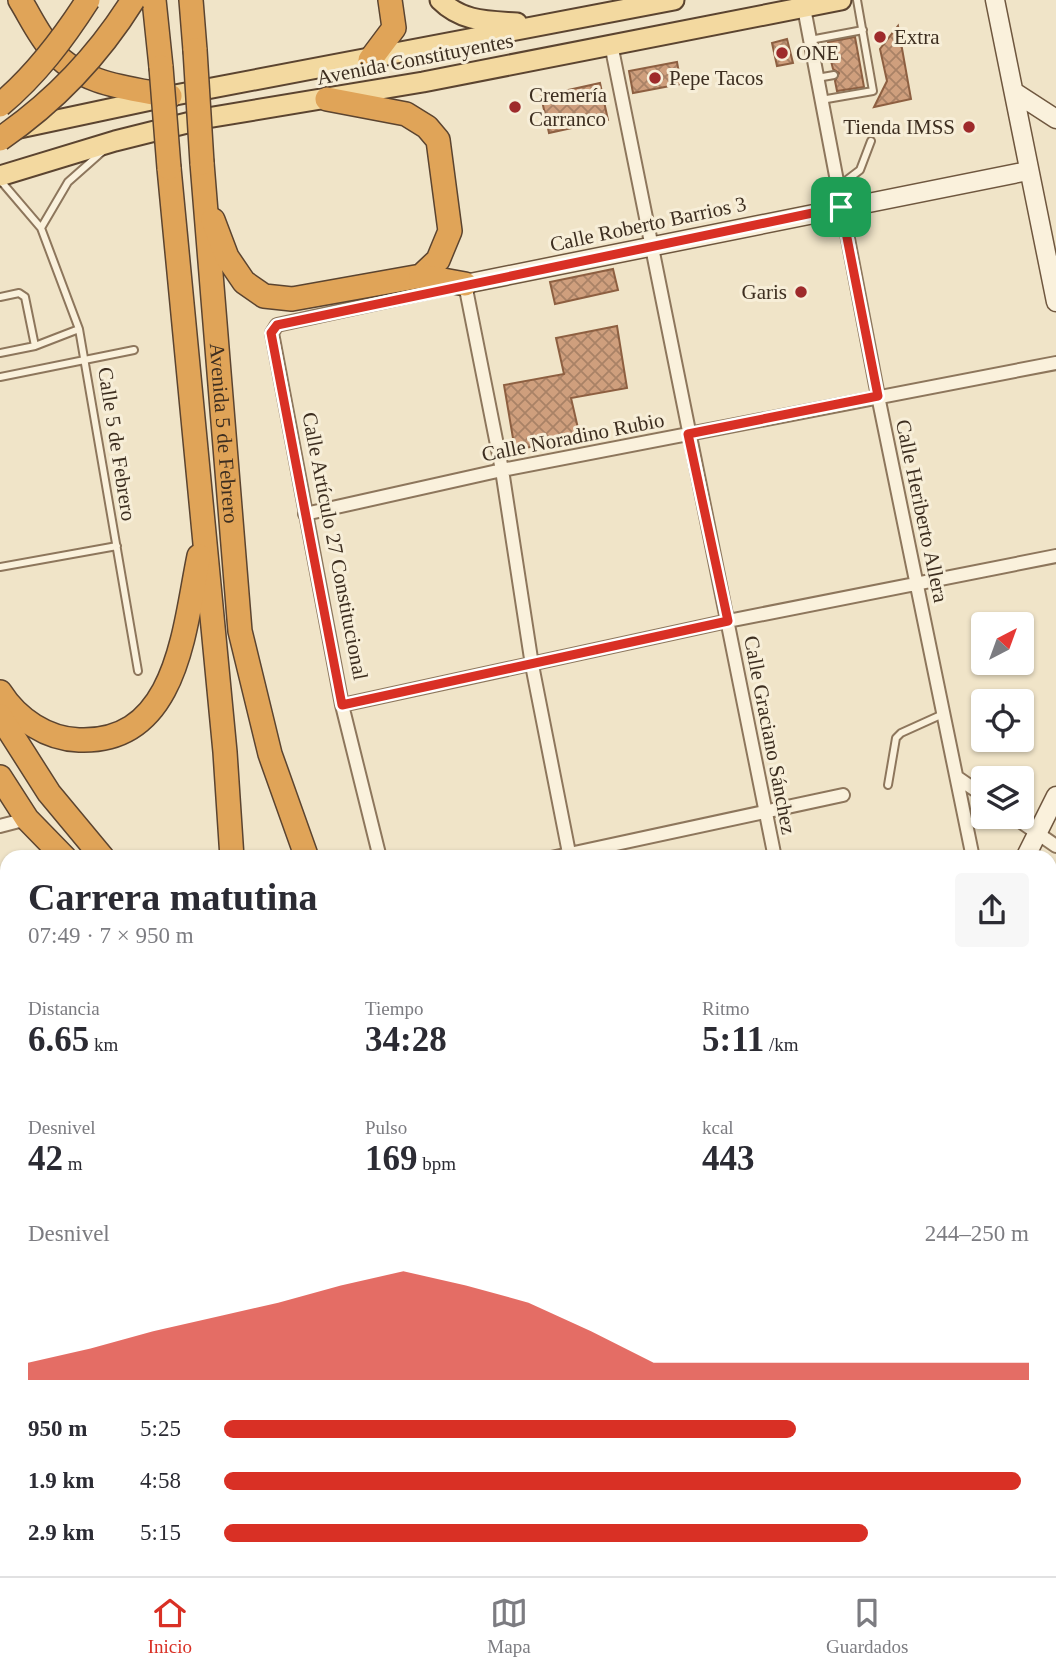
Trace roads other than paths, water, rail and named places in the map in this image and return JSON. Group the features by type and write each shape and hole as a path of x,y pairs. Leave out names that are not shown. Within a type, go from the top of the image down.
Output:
{"highway":[{"path":"20,0 50,49 65,64 107,84 170,96"},
{"path":"0,105 22,87 60,44 88,0"},
{"path":"0,139 31,118 83,68 115,29 133,0"},
{"name":"Avenida 5 de Febrero","path":"154,0 225,752 231,850"},
{"name":"Avenida 5 de Febrero","path":"191,0 203,198 240,631 270,754 304,850"},
{"path":"195,40 198,0"},
{"path":"370,60 394,28 390,0"},
{"path":"327,99 407,114 427,127 438,140 450,231 442,254 422,276"},
{"path":"203,198 227,257 244,282 264,296 292,299 422,276 466,284"},
{"path":"0,692 8,705 34,727 65,740 96,741 132,730 155,707 174,672 204,532"},
{"path":"0,716 49,793 96,850"},
{"path":"0,777 27,819 57,850"}],"main road":[{"path":"440,0 452,12 475,20 546,24"},
{"name":"Avenida Constituyentes","path":"0,131 546,24 605,6 674,0"},
{"name":"Avenida Constituyentes","path":"0,178 115,141 207,118 327,99 841,0"}],"street":[{"path":"995,0 1016,93 1028,171 1056,302"},
{"name":"Calle Heriberto Allera","path":"804,8 878,396 972,850"},
{"name":"Calle Graciano Sánchez","path":"611,44 773,850"},
{"path":"1016,93 1056,119"},
{"name":"Calle Roberto Barrios 3","path":"277,325 841,207 1028,171"},
{"path":"466,284 502,470 532,665 568,850"},
{"name":"Calle Artículo 27 Constitucional","path":"277,325 271,333 304,514 342,705 378,850"},
{"name":"Calle Noradino Rubio","path":"304,514 502,470 1056,363"},
{"path":"342,705 728,621 1056,556"},
{"path":"958,778 971,787"},
{"path":"595,850 843,795"},
{"path":"1029,850 1056,796"},
{"path":"0,826 27,819"},
{"path":"1030,829 1056,846"}],"lane":[{"path":"821,100 872,92 857,0"},
{"path":"810,40 863,30"},
{"path":"857,50 866,48"},
{"path":"813,59 830,55"},
{"path":"861,71 869,69"},
{"path":"817,78 834,75"},
{"path":"41,228 68,182 115,141"},
{"path":"838,187 860,170 871,141"},
{"name":"Calle 5 de Febrero","path":"0,178 41,228 79,329 138,671"},
{"path":"0,298 19,293 25,297 35,346"},
{"path":"0,353 35,346 79,329"},
{"path":"0,377 134,351"},
{"path":"0,567 117,546"},
{"path":"888,785 894,744 901,733 945,713"}],"place":[{"name":"Extra","path":"880,37"},
{"name":"ONE","path":"782,53"},
{"name":"Pepe Tacos","path":"655,78"},
{"name":"Cremería Carranco","path":"515,107"},
{"name":"Tienda IMSS","path":"969,127"},
{"name":"Garis","path":"801,292"}]}
